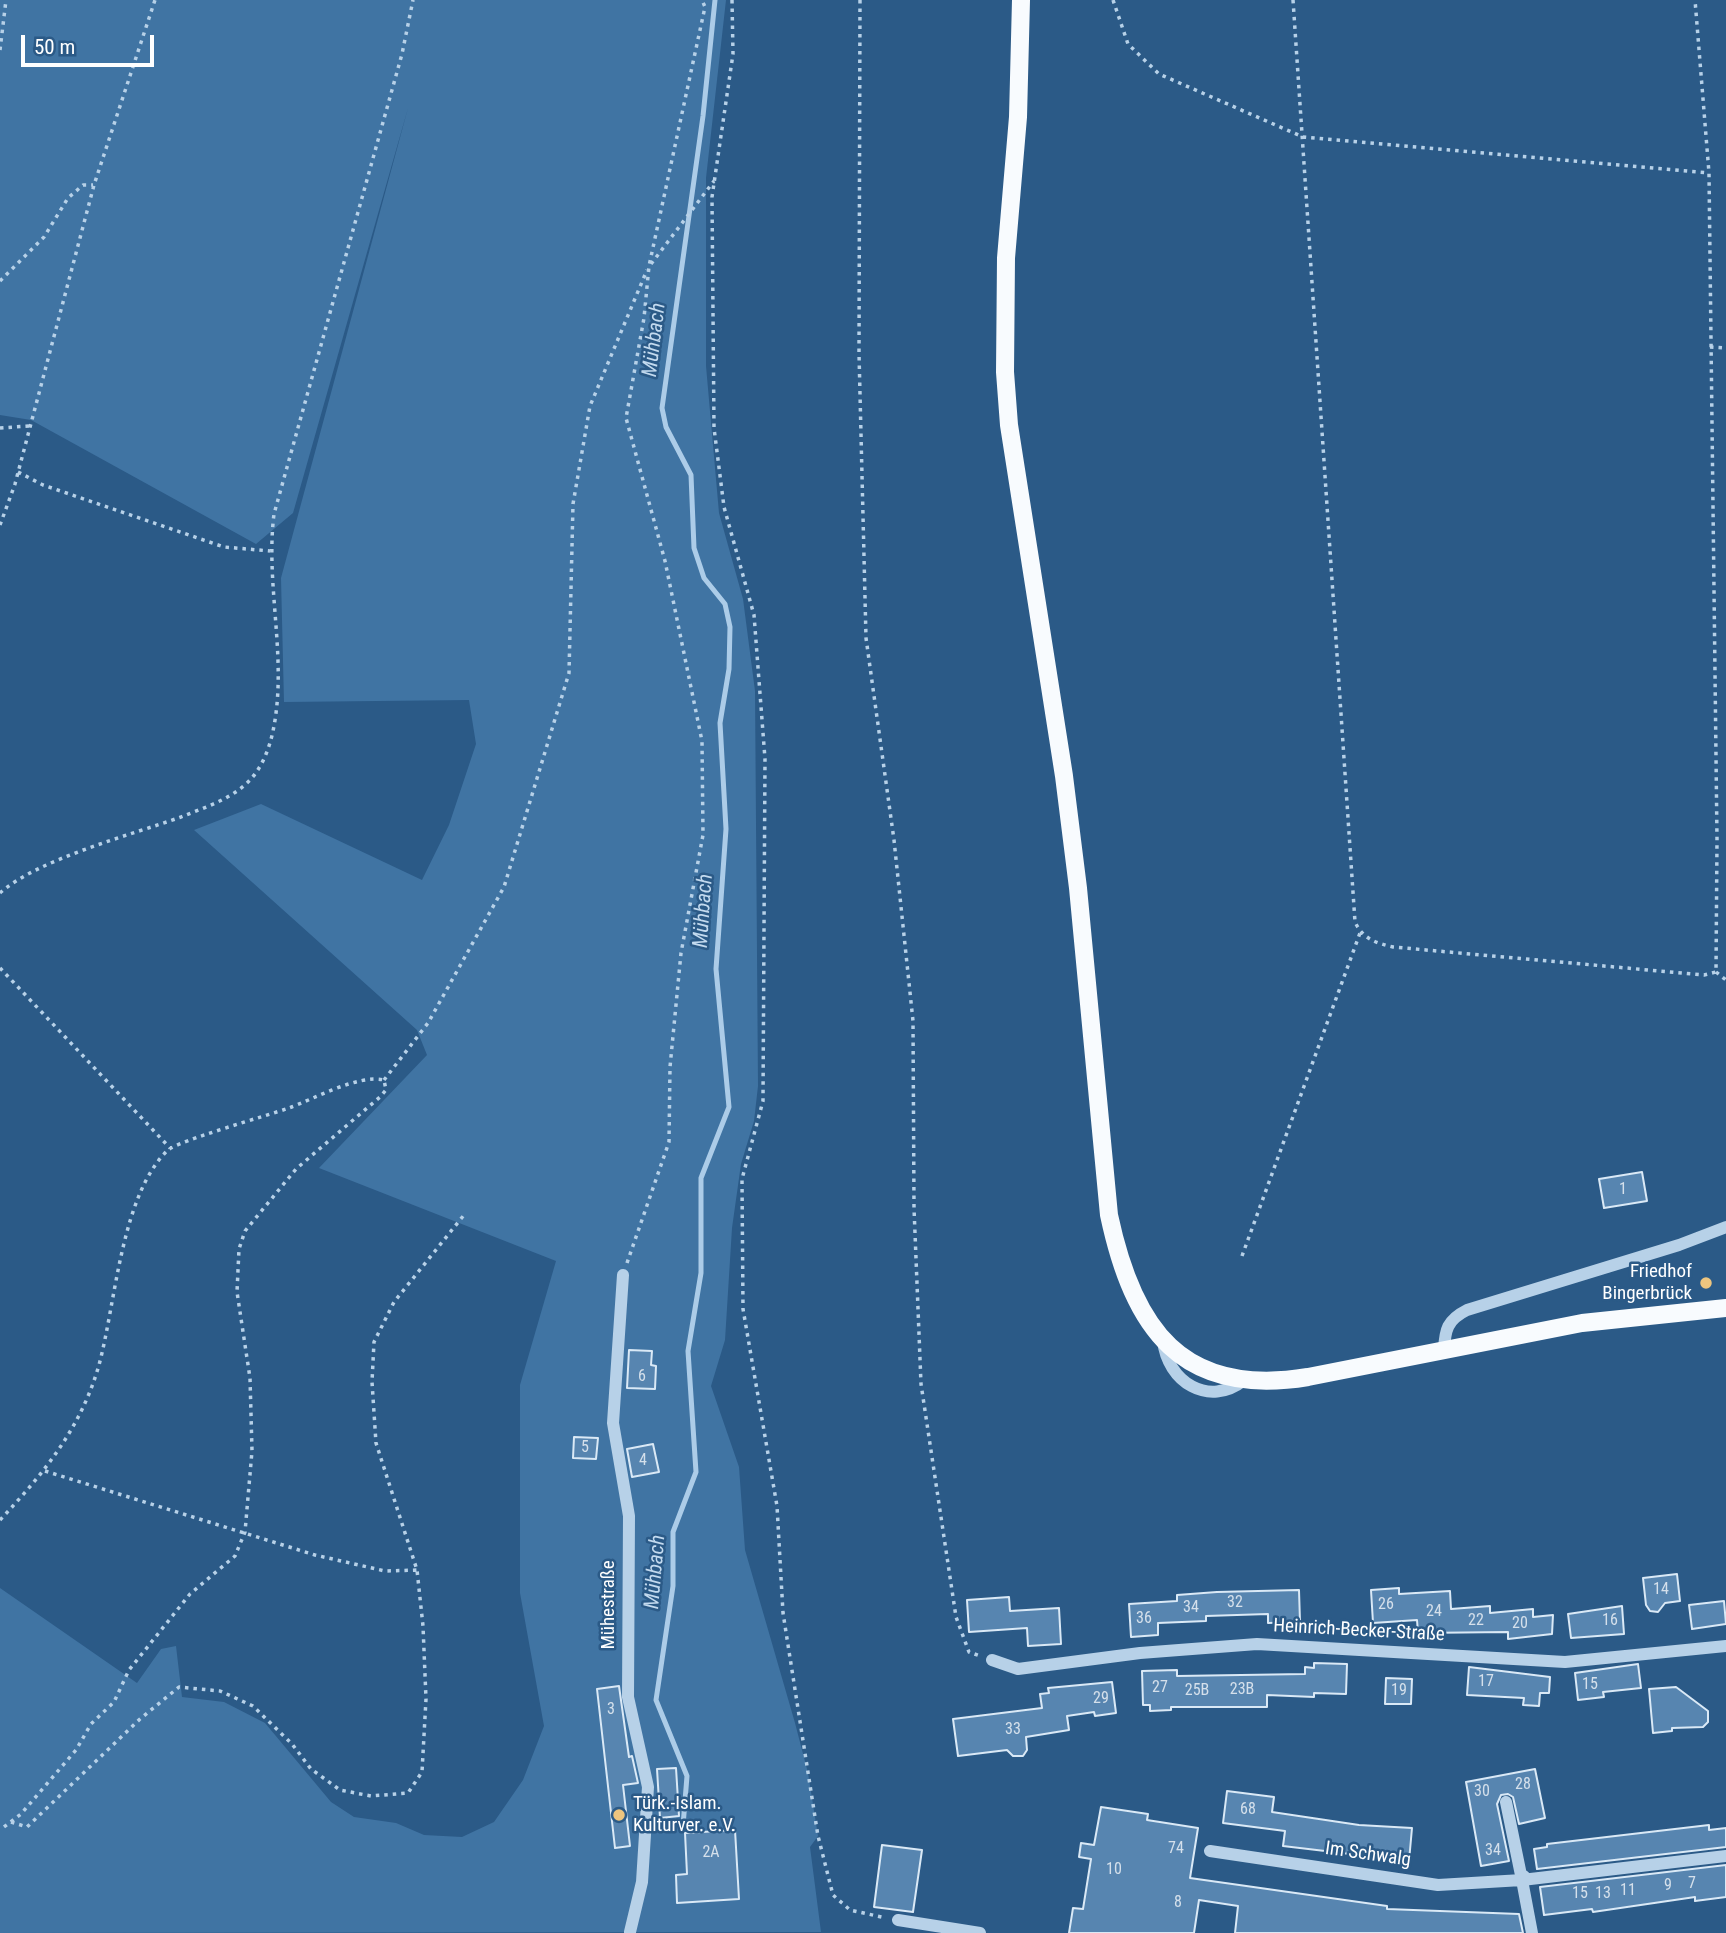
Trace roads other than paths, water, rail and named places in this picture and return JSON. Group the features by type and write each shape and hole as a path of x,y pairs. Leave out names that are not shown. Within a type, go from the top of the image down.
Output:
{"main road":[{"path":"1021,0 1021,54 1004,316 1009,425 1067,801 1109,1215 1130,1291 1144,1318 1163,1340 1205,1369 1244,1380 1289,1380 1613,1318 1726,1308"}],"street":[{"path":"1444,1350 1446,1327 1453,1318 1467,1310 1679,1245 1726,1227"},
{"name":"Mühestraße","path":"623,1275 613,1423 629,1516 628,1697 648,1787 642,1882 630,1933"},
{"name":"Heinrich-Becker-Straße","path":"992,1660 1018,1669 1140,1653 1257,1644 1565,1662 1726,1646"},
{"path":"1506,1802 1532,1933"},
{"name":"Im Schwalg","path":"1210,1852 1438,1885 1726,1856"},
{"path":"898,1920 979,1933"}],"waterway":[{"name":"Mühbach","path":"683,1826 687,1776 656,1700 673,1586 673,1532 696,1472 688,1351 701,1273 701,1178 729,1107 716,969 726,829 720,723 729,669 730,627 725,604 704,578 694,548 691,475 666,427 662,408 703,116 715,0"}],"place":[{"name":"Friedhof Bingerbrück","path":"1706,1283"},
{"name":"Türk.-Islam. Kulturver. e.V.","path":"619,1815"}]}
